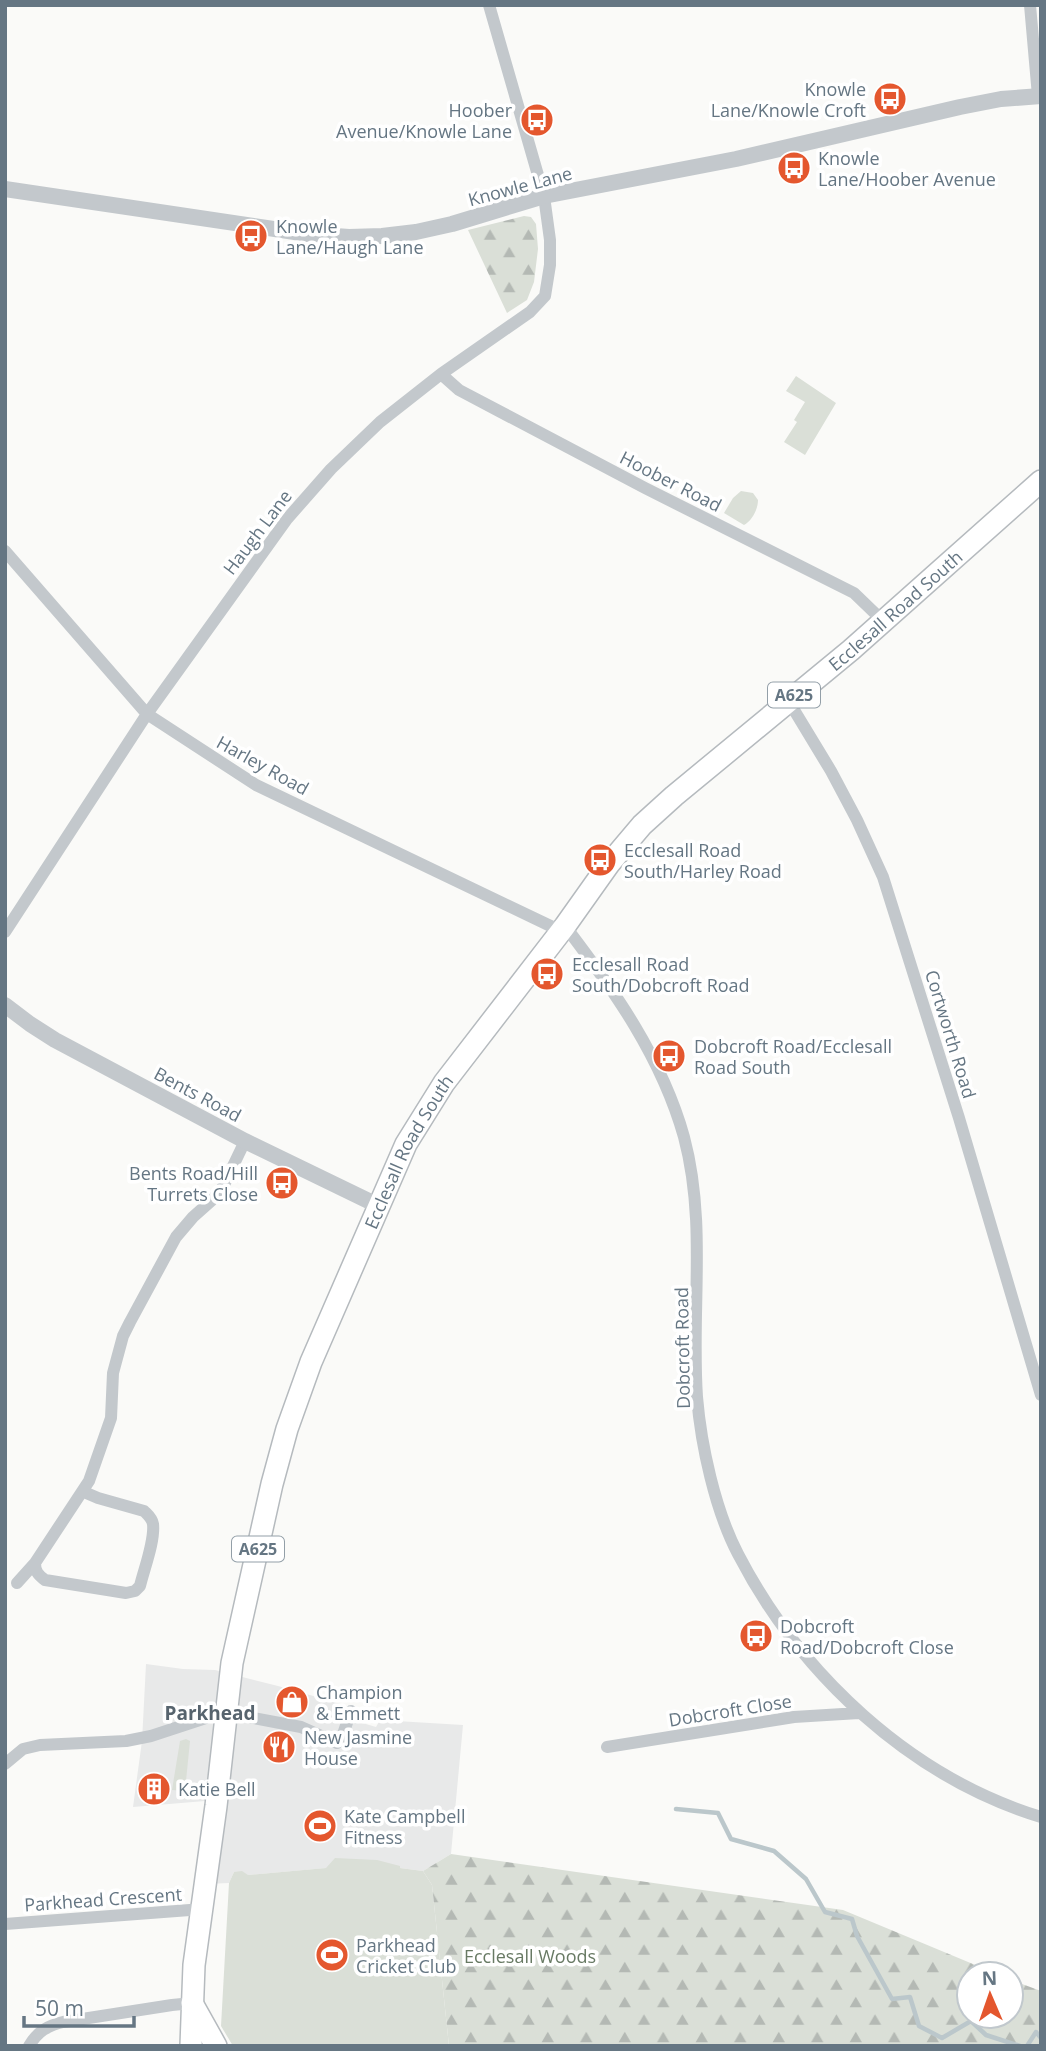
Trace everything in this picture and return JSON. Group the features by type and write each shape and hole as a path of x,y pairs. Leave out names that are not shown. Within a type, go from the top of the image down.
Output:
{"main road":[{"name":"Ecclesall Road South","path":"191,2046 194,1965 232,1663 272,1483 287,1429 311,1362 406,1144 444,1083 609,864 642,825 850,650 1041,481"},
{"path":"192,2003 216,2046"}],"street":[{"name":"Haugh Lane","path":"5,932 147,714 287,519 331,469 380,422 441,374 530,312 545,296 550,265 550,240 544,196 489,5"},
{"path":"1030,5 1040,96"},
{"name":"Knowle Lane","path":"5,189 308,234 382,236 453,224 544,196 736,159 960,107 1001,99 1040,96"},
{"name":"Hoober Road","path":"441,374 459,390 587,458 854,593 883,621"},
{"name":"Harley Road","path":"5,551 147,714 256,785 563,928"},
{"name":"Cortworth Road","path":"788,701 838,783 883,877 955,1105 1041,1395"},
{"name":"Dobcroft Road","path":"563,928 619,1000 655,1060 684,1138 697,1226 698,1398 717,1502 736,1552 766,1604 801,1651 859,1713 904,1748 952,1779 995,1802 1041,1817"},
{"name":"Bents Road","path":"5,1005 55,1040 245,1141 379,1206"},
{"path":"17,1583 84,1492 111,1418 113,1373 123,1336 176,1237 223,1187 245,1141"},
{"path":"34,1563 39,1576 46,1580 126,1593 140,1587 153,1535 150,1516 144,1511 84,1492"},
{"path":"5,1764 23,1749 40,1745 126,1741 227,1713 301,1727 337,1743 341,1740 351,1711"},
{"name":"Dobcroft Close","path":"607,1747 794,1717 859,1713"},
{"name":"Parkhead Crescent","path":"5,1924 203,1909"},
{"path":"29,2046 46,2026 172,2004 192,2003"}],"shaded area":[{"path":"146,1664 215,1670 278,1686 345,1705 342,1717 376,1727 380,1720 463,1725 451,1854 423,1871 400,1868 327,1868 248,1875 234,1872 229,1883 206,1884 217,1800 133,1807 142,1741"}],"green space":[{"path":"524,216 531,217 536,224 538,249 534,282 527,300 507,313 468,230"},
{"path":"796,376 836,403 805,455 784,442 797,422 794,420 805,402 786,391"},
{"path":"741,491 753,493 758,500 754,514 744,525 724,513"},
{"path":"180,1741 190,1741 185,1791 172,1790"},
{"name":"Ecclesall Woods","path":"451,1854 843,1910 963,1960 955,1960 955,2030 1025,2030 1025,1985 1041,1991 1041,2046 449,2046 432,1885 423,1871"},
{"name":"Parkhead Cricket Club","path":"335,1858 377,1860 400,1868 423,1871 432,1885 449,2046 233,2046 221,2026 229,1883 234,1872 242,1871 248,1875 326,1868"}],"waterway":[{"path":"676,1809 718,1813 731,1839 774,1851 806,1879 825,1912 852,1919 857,1936 892,1999 910,1997 919,2026 942,2038 971,2021 986,2035 1020,2046"},
{"path":"1027,2046 1036,2032 1041,2038"}],"place":[{"name":"Knowle Lane/Knowle Croft","path":"890,99"},
{"name":"Hoober Avenue/Knowle Lane","path":"537,120"},
{"name":"Knowle Lane/Hoober Avenue","path":"794,168"},
{"name":"Knowle Lane/Haugh Lane","path":"251,236"},
{"name":"Ecclesall Road South/Harley Road","path":"600,860"},
{"name":"Ecclesall Road South/Dobcroft Road","path":"547,974"},
{"name":"Dobcroft Road/Ecclesall Road South","path":"669,1056"},
{"name":"Bents Road/Hill Turrets Close","path":"282,1183"},
{"name":"Dobcroft Road/Dobcroft Close","path":"756,1636"},
{"name":"Champion & Emmett","path":"292,1702"},
{"name":"New Jasmine House","path":"279,1747"},
{"name":"Katie Bell","path":"154,1789"},
{"name":"Kate Campbell Fitness","path":"320,1826"},
{"name":"Parkhead Cricket Club","path":"332,1955"}],"district":[{"name":"Parkhead","path":"210,1713"}]}
